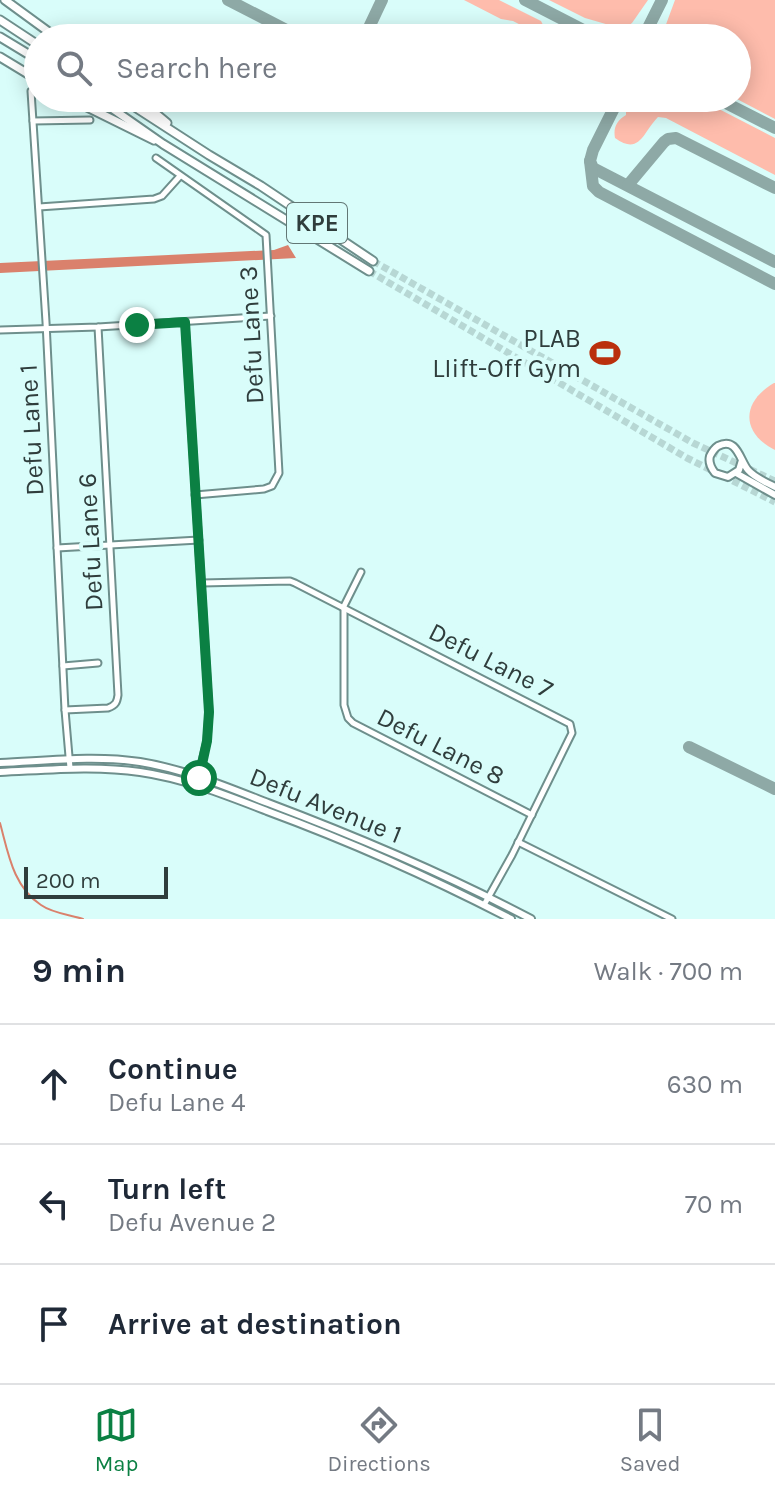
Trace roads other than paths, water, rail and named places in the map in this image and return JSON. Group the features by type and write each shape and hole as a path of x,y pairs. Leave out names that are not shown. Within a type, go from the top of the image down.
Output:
{"highway":[{"path":"5,0 38,24"},
{"path":"0,20 24,36"},
{"path":"0,37 24,52"},
{"path":"0,57 24,72"},
{"path":"94,112 163,144"},
{"name":"KPE","path":"117,112 163,144 369,271"},
{"name":"KPE","path":"143,112 373,261"},
{"path":"153,112 183,138"}],"main road":[{"path":"742,460 741,467 728,477 715,473 710,455 720,445 730,445 738,450 747,469 775,487"},
{"path":"736,473 775,495"},
{"name":"Defu Avenue 1","path":"0,763 69,760 140,762 199,778 333,827 490,897 531,919"},
{"name":"Defu Avenue 1","path":"0,772 70,768 139,772 196,785 330,834 406,867 511,919"}],"street":[{"name":"Defu Lane 1","path":"32,112 70,768"},
{"path":"33,121 90,120"},
{"name":"Defu Lane 3","path":"156,158 266,235 279,473 272,486 264,489 195,495"},
{"path":"39,207 154,199 162,196 180,176"},
{"path":"0,330 271,316"},
{"path":"185,322 209,712 207,741 196,785"},
{"name":"Defu Lane 6","path":"65,710 108,708 117,702 118,695 98,327"},
{"path":"57,548 199,540"},
{"path":"344,606 361,572"},
{"name":"Defu Lane 7","path":"202,583 290,581 570,724 572,733 484,905"},
{"name":"Defu Lane 8","path":"344,606 344,705 348,718 532,815"},
{"path":"63,666 98,663"},
{"path":"518,842 672,919"}],"waterway":[{"path":"0,823 9,857 24,889 50,910 83,919"}],"tunnel":[{"path":"373,261 693,443 775,481"},
{"path":"369,271 687,458 775,502"}],"place":[{"name":"PLAB LIift-Off Gym","path":"605,353"}]}
